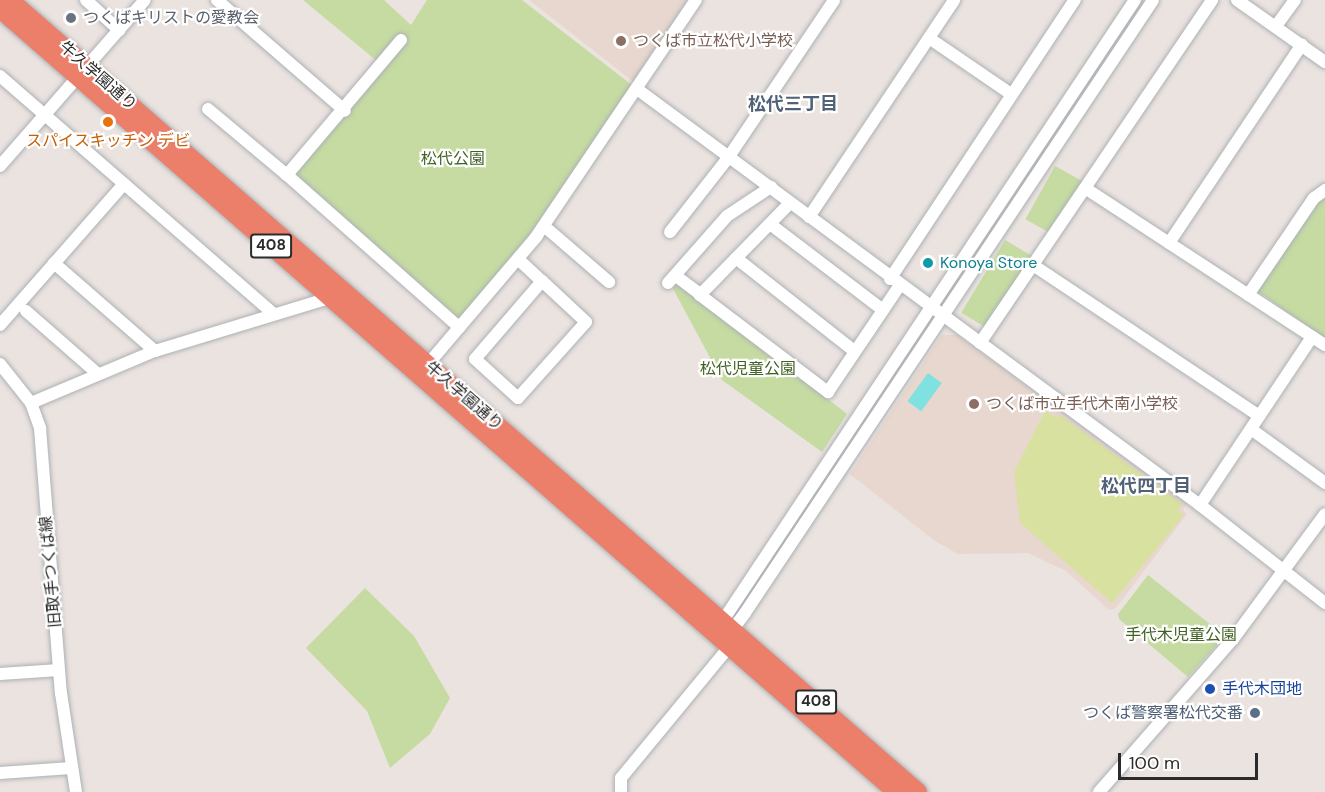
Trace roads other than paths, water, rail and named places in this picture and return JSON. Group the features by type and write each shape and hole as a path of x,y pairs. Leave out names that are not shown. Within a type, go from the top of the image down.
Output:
{"highway":[{"name":"牛久学園通り","path":"10,0 82,72 329,298 424,369"},
{"name":"牛久学園通り","path":"0,9 82,72 424,369 725,633 896,792"},
{"name":"牛久学園通り","path":"725,633 918,792"}],"street":[{"path":"86,0 119,30"},
{"path":"0,166 145,0"},
{"path":"218,0 345,111"},
{"path":"424,369 544,226 696,0"},
{"path":"670,232 728,158 834,0"},
{"path":"809,217 954,0"},
{"path":"771,187 727,216 672,279 701,295 828,392 883,310 895,282 1011,94 1075,0"},
{"path":"725,633 931,306 1136,0"},
{"path":"621,792 621,778 725,633 943,315 1153,0"},
{"path":"980,343 1212,0"},
{"path":"1237,0 1325,62"},
{"path":"1276,26 1295,0"},
{"path":"929,38 1011,94"},
{"path":"287,175 345,111 401,40"},
{"path":"1169,243 1302,44"},
{"path":"0,76 273,313"},
{"path":"637,89 895,282 931,306 1200,505 1285,569 1325,603"},
{"path":"208,109 287,175 459,327"},
{"path":"0,325 124,184"},
{"path":"1085,188 1325,345"},
{"path":"1248,295 1314,198 1325,190"},
{"path":"701,295 790,203"},
{"path":"770,224 883,310"},
{"path":"544,226 609,282"},
{"path":"736,258 854,351"},
{"path":"518,259 542,281 585,321 518,398 475,359 542,281"},
{"path":"54,264 155,351"},
{"path":"1033,265 1259,416"},
{"path":"31,403 155,351 273,313 329,298"},
{"path":"26,311 98,374"},
{"path":"1200,505 1311,337"},
{"name":"旧取手つくば線","path":"0,364 31,403 40,428 59,670 76,792"},
{"path":"1251,429 1325,483"},
{"path":"1103,791 1233,639 1325,514"},
{"path":"0,674 59,670"},
{"path":"0,773 71,768"}],"water":[{"path":"928,373 942,383 921,411 907,401"}],"place":[{"name":"つくばキリストの愛教会","path":"71,18"},
{"name":"つくば市立松代小学校","path":"621,41"},
{"name":"スパイスキッチン デビ","path":"108,122"},
{"name":"Konoya Store","path":"928,263"},
{"name":"つくば市立手代木南小学校","path":"974,404"},
{"name":"手代木団地","path":"1210,689"},
{"name":"つくば警察署松代交番","path":"1255,713"}],"district":[{"name":"松代三丁目","path":"793,104"},
{"name":"松代四丁目","path":"1146,486"}],"park label":[{"name":"松代公園","path":"453,159"},
{"name":"松代児童公園","path":"748,369"},
{"name":"手代木児童公園","path":"1181,635"}]}
